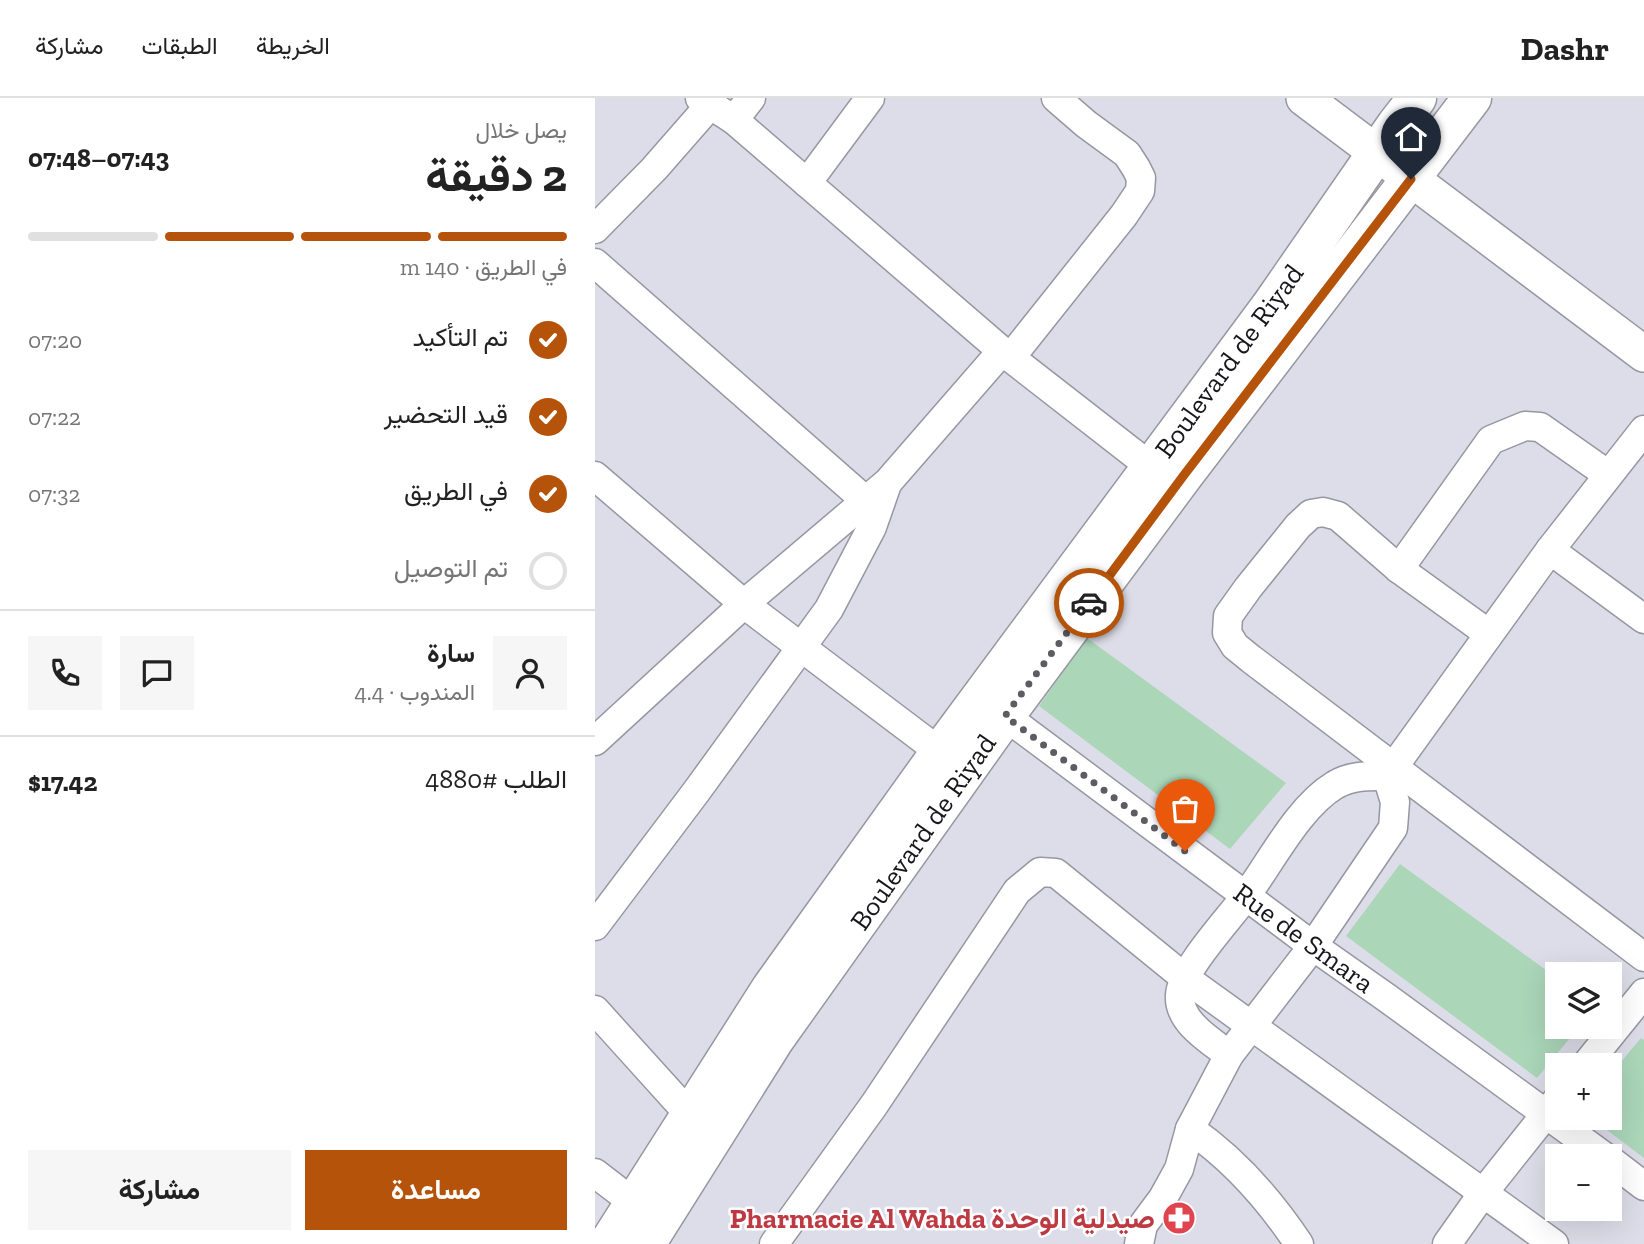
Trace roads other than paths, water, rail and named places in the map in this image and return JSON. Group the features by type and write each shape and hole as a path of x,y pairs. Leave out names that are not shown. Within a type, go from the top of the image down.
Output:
{"main road":[{"name":"Boulevard de Riyad","path":"608,1244 771,988 940,752 1272,304 1417,98"},
{"name":"Boulevard de Riyad","path":"646,1244 775,1039 1005,716 1184,475 1472,98"}],"street":[{"path":"595,229 715,108 751,98"},
{"path":"807,183 870,98"},
{"path":"595,741 744,604 888,482 1006,354 1124,215 1140,191 1141,178 1127,154 1056,98"},
{"path":"1304,98 1644,354"},
{"path":"715,108 807,183 1006,354 1151,467"},
{"path":"595,263 866,501"},
{"path":"1399,569 1491,440 1525,426 1540,427 1607,474"},
{"path":"1139,1244 1143,1225 1163,1199 1179,1169 1190,1129 1229,1055 1313,946 1393,828 1395,802 1391,771 1550,550 1644,430"},
{"path":"595,926 829,608 871,527 888,482"},
{"path":"599,487 744,604 940,752"},
{"path":"1489,634 1399,569 1338,516 1323,512 1311,514 1298,526 1234,606 1228,616 1227,633 1235,646 1391,771 1644,957"},
{"path":"1550,550 1644,619"},
{"name":"Rue de Smara","path":"1005,716 1313,946 1545,1102"},
{"path":"1229,1055 1204,1035 1183,1011 1180,995 1185,978 1292,828 1319,798 1334,785 1352,778 1391,771"},
{"path":"774,1244 874,1105 1017,891 1040,872 1056,873 1185,978 1554,1244"},
{"path":"1596,1053 1644,993"},
{"path":"595,1010 689,1114"},
{"path":"1447,1244 1483,1193 1545,1116"},
{"path":"1190,1129 1244,1173 1299,1244"},
{"name":"Rue de Smara","path":"1576,1130 1591,1144"},
{"path":"1622,1169 1644,1186"},
{"path":"595,1173 634,1203"}],"place":[{"name":"Pharmacie Al Wahda صيدلية الوحدة","path":"1179,1218"}]}
